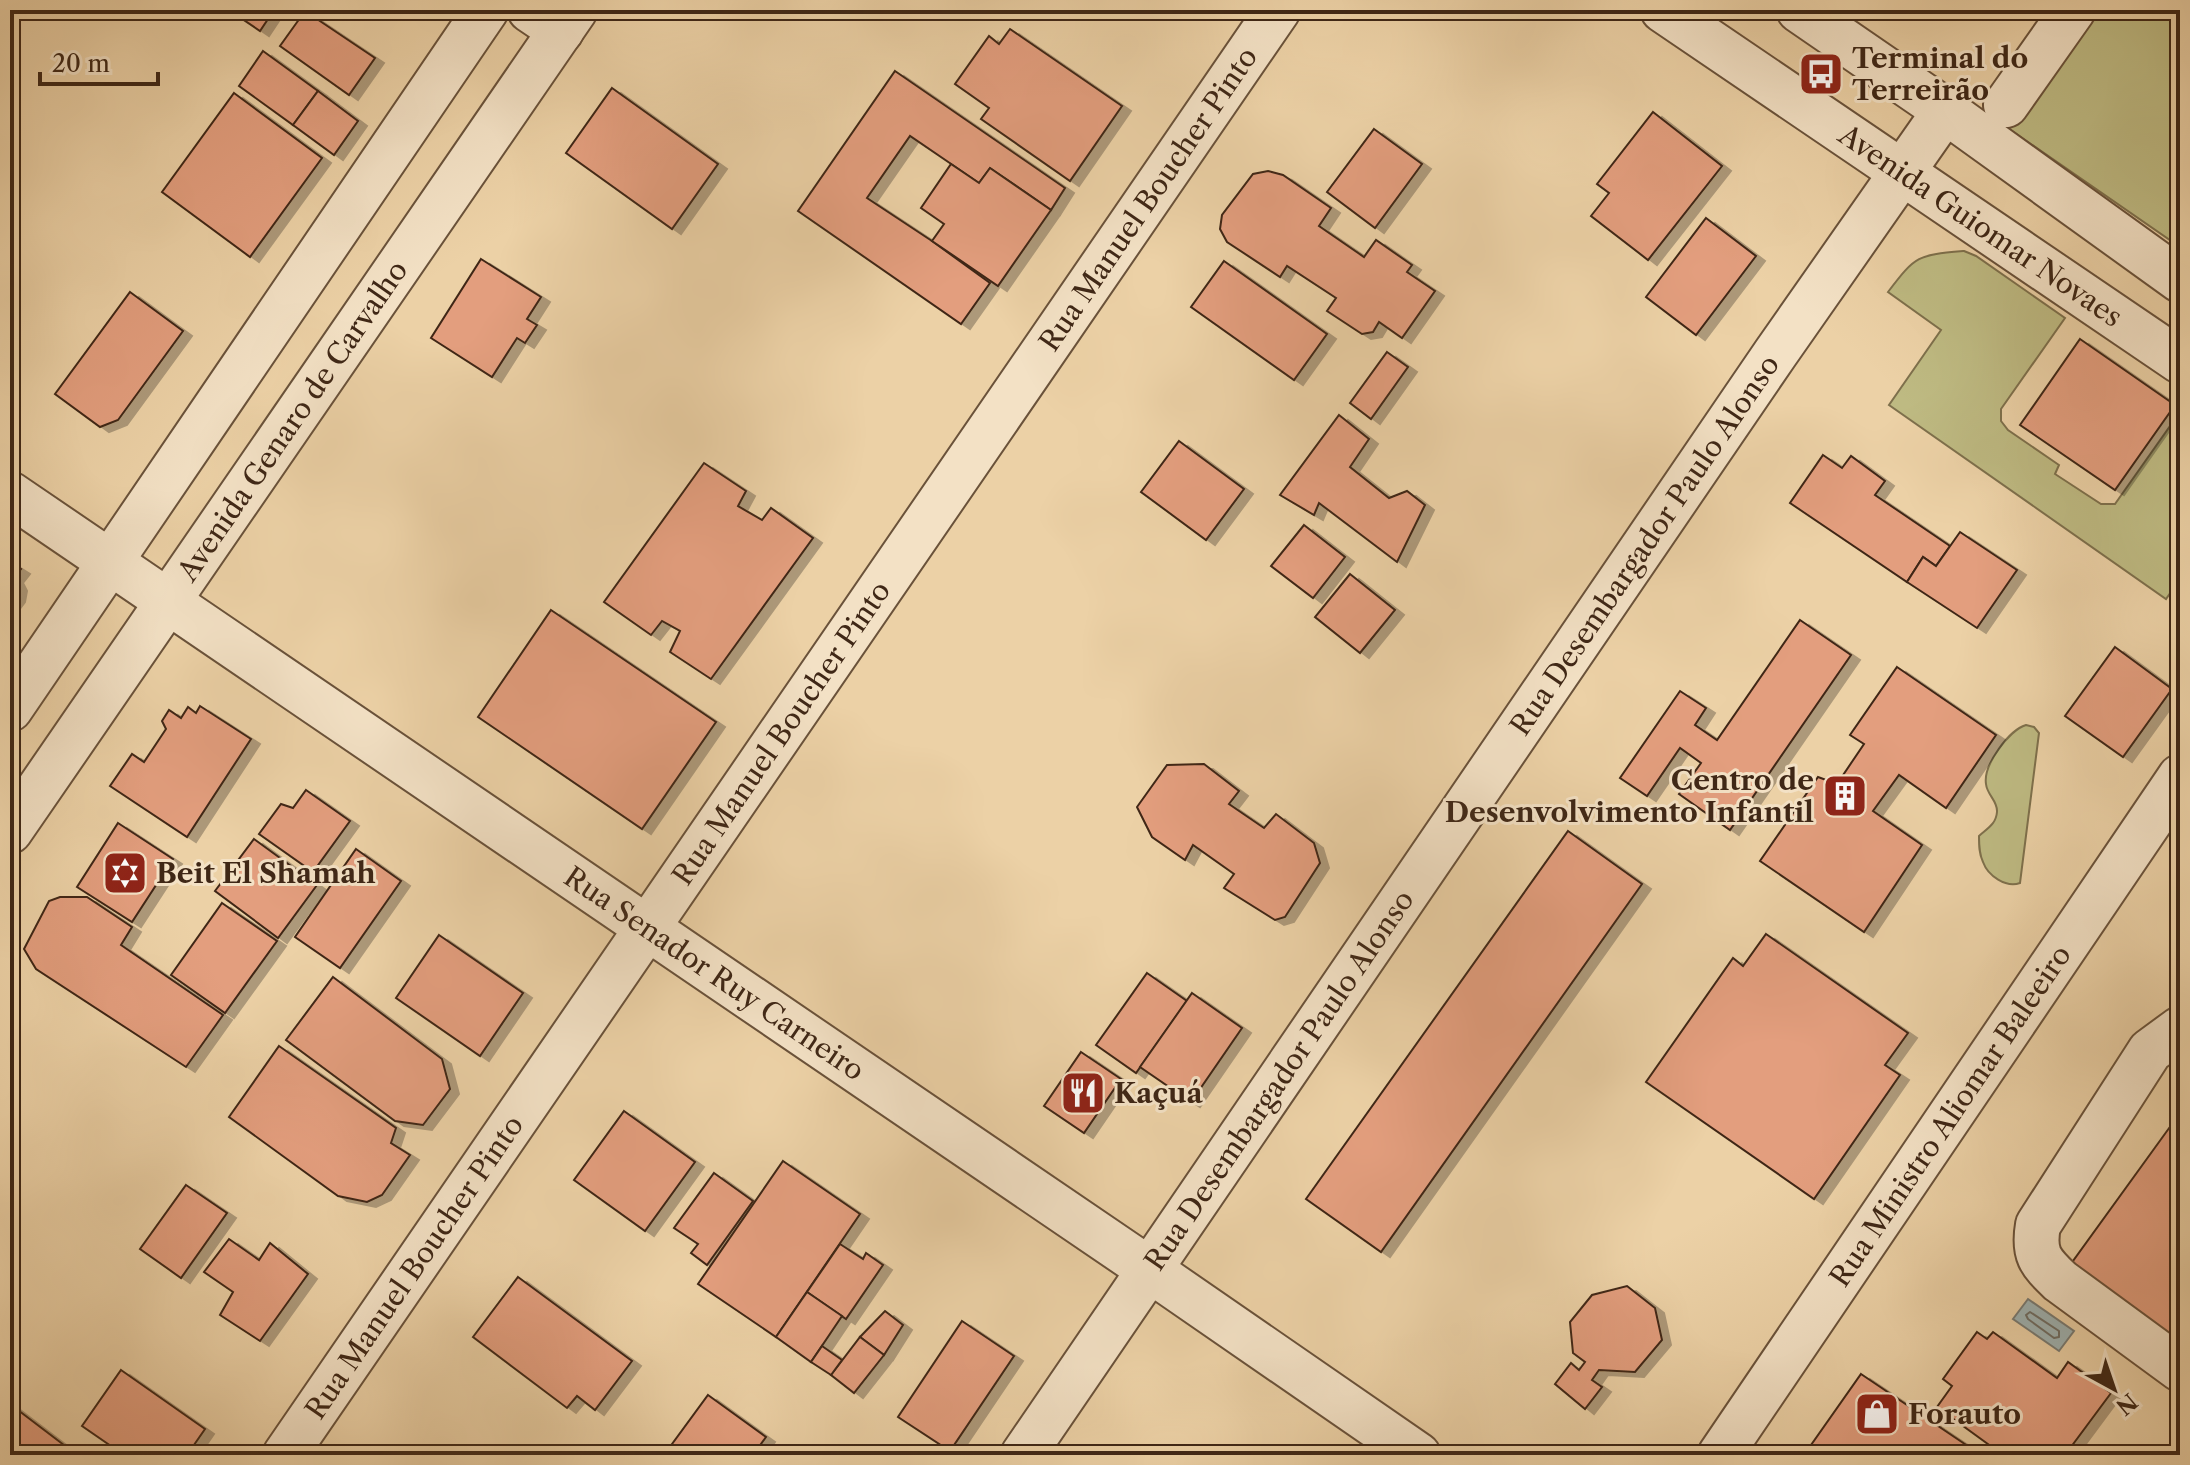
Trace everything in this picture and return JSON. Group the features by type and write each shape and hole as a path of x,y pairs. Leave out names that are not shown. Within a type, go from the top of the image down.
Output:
{"street":[{"path":"10,709 486,10"},
{"name":"Rua Manuel Boucher Pinto","path":"285,1455 1278,10"},
{"name":"Avenida Guiomar Novaes","path":"1663,10 2180,361"},
{"path":"1799,10 2180,280"},
{"path":"2006,105 2073,10"},
{"name":"Avenida Genaro de Carvalho","path":"10,831 168,602 555,17"},
{"name":"Rua Desembargador Paulo Alonso","path":"1023,1455 1751,389 1945,111"},
{"name":"Rua Senador Ruy Carneiro","path":"10,494 1418,1455"},
{"name":"Rua Ministro Aliomar Baleeiro","path":"1720,1455 2164,831 2180,777"},
{"path":"2180,1029 2150,1051 2038,1225 2035,1243 2045,1267 2060,1281 2180,1369"}],"shaded area":[{"path":"2080,10 2180,10 2180,247 1999,122"},
{"path":"1964,251 1976,256 2065,318 2001,409 2001,421 2008,430 2059,465 2055,474 2101,504 2115,504 2180,412 2180,579 2166,599 1889,405 1941,330 1888,292 1919,259"},
{"path":"2026,725 2034,727 2039,733 2020,883 2009,884 1998,880 1985,867 1979,836 1993,823 1997,812 1986,784 1989,767 2005,741"}],"water":[{"path":"2028,1299 2074,1331 2059,1351 2013,1319"}],"building":[{"path":"229,10 274,10 260,31"},
{"path":"305,11 375,58 349,95 280,46"},
{"path":"1010,29 1122,106 1070,181 981,119 989,108 955,84 989,36 999,44"},
{"path":"263,51 318,91 293,125 239,86"},
{"path":"895,71 1065,188 1051,210 990,168 979,183 910,136 867,198 990,283 961,324 798,211"},
{"path":"612,88 718,164 672,229 566,153"},
{"path":"318,91 358,121 334,155 293,125"},
{"path":"234,93 322,158 250,257 162,192"},
{"path":"1653,112 1722,166 1648,260 1591,216 1609,193 1597,184"},
{"path":"1374,129 1422,164 1375,228 1327,192"},
{"path":"951,164 979,183 990,168 1051,210 998,286 932,241 944,224 921,208"},
{"path":"1268,171 1283,175 1331,208 1319,226 1364,257 1376,240 1412,265 1407,272 1435,291 1402,338 1379,322 1373,332 1362,334 1327,311 1336,298 1287,266 1280,277 1227,242 1220,229 1222,215 1253,174"},
{"path":"1706,218 1756,256 1696,335 1646,297"},
{"path":"481,259 541,297 527,319 537,325 525,343 517,338 492,377 431,338"},
{"path":"1224,261 1327,334 1294,380 1191,307"},
{"path":"130,292 183,331 118,420 100,427 55,394"},
{"path":"2080,339 2175,405 2115,490 2020,425"},
{"path":"1387,352 1408,367 1371,419 1350,403"},
{"path":"1339,415 1369,439 1350,467 1389,498 1407,491 1425,505 1397,562 1319,503 1314,515 1280,495"},
{"path":"1179,441 1244,489 1206,540 1141,492"},
{"path":"1823,455 1842,468 1851,456 1885,481 1875,495 1950,546 1936,566 1923,557 1907,582 1790,503"},
{"path":"704,463 746,491 738,506 762,520 771,508 813,538 711,679 670,652 680,631 662,621 651,635 604,602"},
{"path":"1304,525 1345,557 1313,598 1271,566"},
{"path":"1960,532 2017,570 1977,628 1907,582 1923,557 1936,566"},
{"path":"10,562 21,569 14,578 18,586 16,597 10,605"},
{"path":"1350,574 1395,610 1360,653 1315,617"},
{"path":"551,610 716,722 642,829 478,717"},
{"path":"1800,620 1851,655 1730,830 1679,794 1701,763 1680,748 1647,796 1620,778 1680,691 1706,708 1695,725 1717,740"},
{"path":"2115,647 2172,689 2123,757 2065,716"},
{"name":"Centro de Desenvolvimento Infantil","path":"1897,667 1996,735 1946,808 1899,775 1873,811 1922,845 1864,932 1760,861 1818,777 1837,784 1864,744 1850,735"},
{"path":"200,706 251,739 187,837 110,786 132,754 144,762 166,729 162,721 169,710 181,718 188,707 196,713"},
{"path":"1204,764 1239,791 1229,804 1264,828 1276,814 1314,843 1320,863 1285,917 1275,920 1224,888 1234,874 1193,845 1185,860 1152,837 1137,807 1167,765"},
{"path":"306,790 350,821 313,872 259,834 281,804 293,808"},
{"name":"Beit El Shamah","path":"118,823 173,859 132,922 77,887"},
{"path":"1568,831 1642,884 1381,1252 1306,1199"},
{"path":"254,839 317,885 278,938 215,891"},
{"path":"356,849 401,881 340,968 295,937"},
{"path":"60,897 87,897 132,927 121,945 223,1015 186,1067 36,969 24,949 49,901"},
{"path":"222,903 277,941 225,1013 171,975"},
{"path":"1766,934 1908,1033 1885,1065 1900,1075 1814,1199 1646,1082 1733,958 1743,966"},
{"path":"439,935 523,993 480,1056 396,998"},
{"path":"1147,973 1187,1001 1136,1073 1096,1045"},
{"path":"333,977 442,1059 450,1089 423,1125 395,1121 286,1040"},
{"path":"1192,993 1242,1028 1191,1102 1140,1067"},
{"path":"279,1046 396,1128 391,1143 410,1155 382,1195 367,1202 338,1196 229,1117"},
{"name":"Kaçuá","path":"1081,1052 1121,1079 1084,1133 1044,1106"},
{"path":"624,1111 695,1162 645,1231 574,1180"},
{"path":"2180,1113 2180,1354 2065,1272"},
{"path":"783,1161 860,1214 776,1337 698,1284"},
{"path":"714,1173 753,1201 707,1265 691,1253 698,1244 674,1228"},
{"path":"186,1185 227,1213 181,1278 140,1249"},
{"path":"229,1239 259,1260 270,1243 308,1274 260,1341 220,1315 233,1292 204,1272"},
{"path":"840,1244 863,1259 866,1253 883,1265 846,1319 807,1292"},
{"path":"518,1277 632,1361 595,1410 577,1396 567,1408 473,1337"},
{"path":"1627,1286 1655,1308 1662,1340 1635,1372 1599,1370 1592,1380 1602,1387 1585,1409 1555,1384 1571,1363 1579,1370 1585,1362 1573,1353 1570,1322 1592,1295"},
{"path":"807,1292 842,1316 811,1362 776,1337"},
{"path":"885,1311 903,1325 884,1355 860,1337"},
{"path":"962,1321 1014,1356 950,1451 898,1417"},
{"path":"1977,1332 1987,1339 1993,1332 2057,1378 2068,1362 2111,1393 2065,1455 2003,1455 1937,1407 1952,1386 1943,1379"},
{"path":"860,1337 884,1355 854,1393 831,1375"},
{"path":"822,1346 842,1360 831,1375 811,1362"},
{"path":"121,1370 205,1429 187,1455 124,1455 82,1426"},
{"name":"Forauto","path":"1861,1374 1981,1455 1804,1455"},
{"path":"708,1395 766,1437 753,1455 664,1455"},
{"path":"10,1404 77,1455 10,1455"}],"place":[{"name":"Terminal do Terreirão","path":"1821,74"},
{"name":"Centro de Desenvolvimento Infantil","path":"1845,796"},
{"name":"Beit El Shamah","path":"125,873"},
{"name":"Kaçuá","path":"1083,1093"},
{"name":"Forauto","path":"1877,1414"}]}
